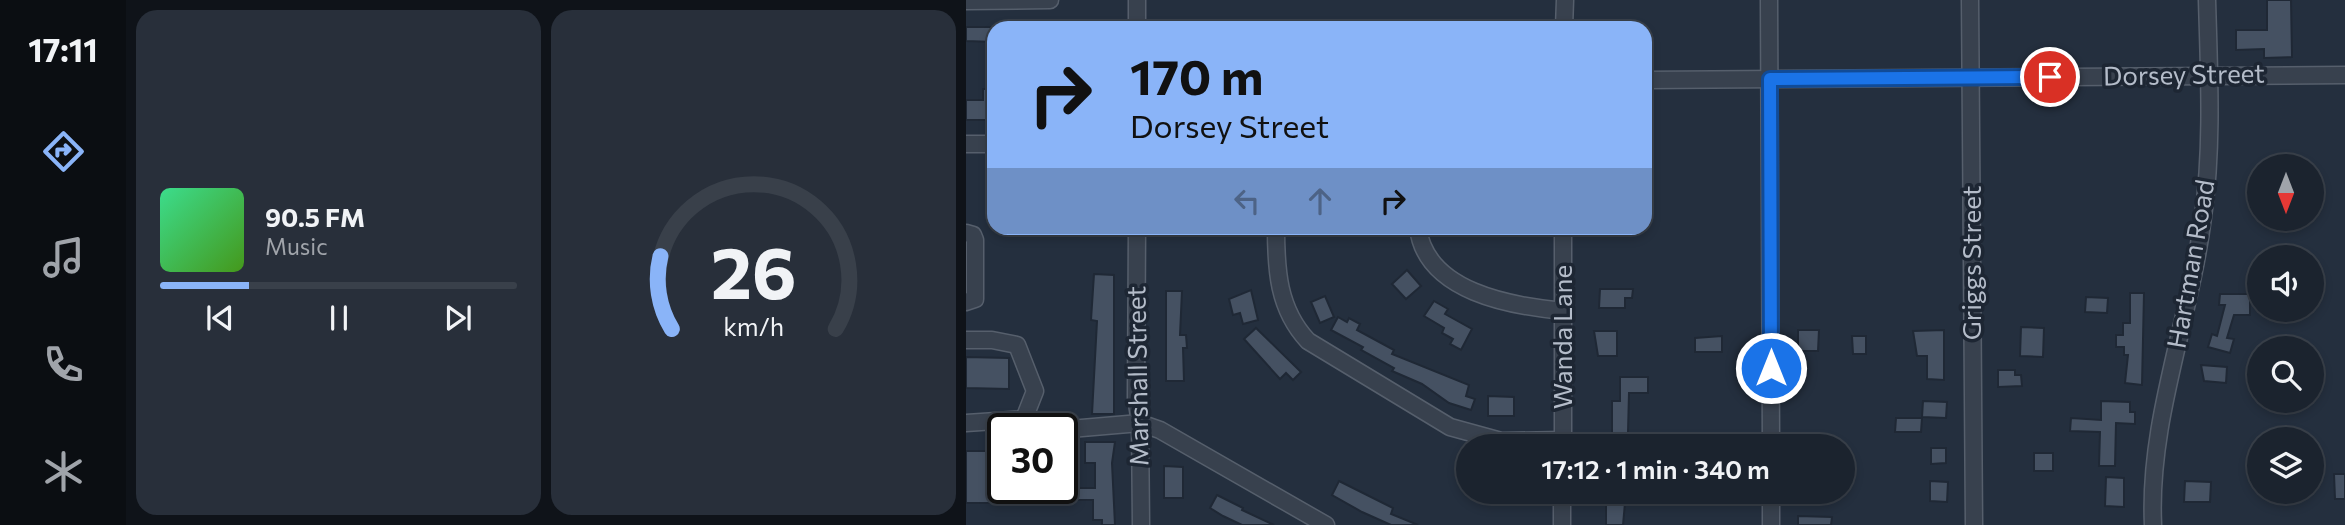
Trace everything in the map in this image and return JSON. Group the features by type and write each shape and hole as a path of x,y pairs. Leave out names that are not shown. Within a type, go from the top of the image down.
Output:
{"street":[{"path":"966,1 1050,0"},
{"path":"1137,0 1137,21"},
{"path":"1564,21 1565,0"},
{"path":"1769,0 1771,434"},
{"name":"Griggs Street","path":"1970,0 1974,525"},
{"name":"Hartman Road","path":"2153,525 2157,433 2182,330 2204,216 2209,74 2207,0"},
{"name":"Dorsey Street","path":"1652,80 2345,75"},
{"path":"966,144 987,144"},
{"path":"966,233 975,240 975,299 966,302"},
{"name":"Marshall Street","path":"1137,235 1136,397 1140,423 1141,525"},
{"path":"1276,235 1276,265 1280,289 1294,326 1308,341 1450,427 1476,434"},
{"path":"1420,235 1424,249 1435,265 1448,276 1504,303 1563,311"},
{"name":"Wanda Lane","path":"1563,235 1563,434"},
{"path":"966,340 992,340 1017,345 1035,391 1024,419 966,423"},
{"path":"1078,428 1140,423 1179,439 1326,525"},
{"path":"1562,504 1562,525"},
{"path":"1771,504 1771,525"}],"building":[{"path":"2267,0 2291,0 2292,57 2264,58 2264,49 2236,50 2236,30 2267,30"},
{"path":"966,27 987,27 987,42 966,41"},
{"path":"983,89 987,89 987,120 966,120 966,100 983,100"},
{"path":"1407,270 1421,286 1406,299 1392,284"},
{"path":"1094,274 1114,275 1114,414 1092,414 1097,321 1091,320"},
{"path":"1600,289 1633,289 1632,298 1625,298 1625,308 1599,308"},
{"path":"1251,290 1258,320 1243,324 1240,313 1233,315 1229,299"},
{"path":"1166,291 1182,291 1180,335 1186,335 1187,348 1183,348 1184,381 1166,381"},
{"path":"2130,293 2144,293 2142,385 2125,383 2128,355 2124,355 2124,347 2116,347 2116,335 2123,335 2123,323 2130,323"},
{"path":"2220,294 2247,294 2247,315 2234,315 2227,338 2234,339 2230,353 2208,347 2212,334 2217,336 2225,305 2219,305"},
{"path":"1325,296 1334,317 1320,323 1311,302"},
{"path":"2086,297 2108,298 2107,313 2085,312"},
{"path":"1434,301 1448,309 1445,314 1472,329 1461,350 1450,344 1453,339 1442,333 1444,328 1424,316"},
{"path":"1338,317 1347,322 1349,318 1360,324 1357,330 1394,350 1392,354 1469,385 1466,396 1475,399 1471,410 1449,403 1422,384 1392,371 1394,368 1361,350 1363,347 1331,330"},
{"path":"2021,327 2044,328 2043,357 2020,356"},
{"path":"1256,328 1301,372 1293,380 1286,373 1280,379 1244,339"},
{"path":"1798,330 1819,330 1818,351 1798,351"},
{"path":"1944,330 1944,380 1927,379 1927,356 1917,356 1913,331"},
{"path":"1594,331 1617,331 1617,356 1598,356"},
{"path":"1722,336 1722,352 1695,352 1695,338"},
{"path":"1852,336 1866,336 1866,354 1853,354"},
{"path":"966,357 1009,358 1009,389 966,388"},
{"path":"2201,365 2227,367 2226,383 2204,381"},
{"path":"1998,370 2015,370 2015,375 2021,375 2022,386 1998,387"},
{"path":"1620,377 1648,377 1648,393 1629,393 1628,433 1612,433 1612,401 1620,401"},
{"path":"1488,396 1514,397 1514,416 1488,416"},
{"path":"1923,401 1947,402 1946,418 1922,417"},
{"path":"2101,401 2130,402 2130,412 2135,412 2135,424 2116,423 2115,466 2099,466 2100,432 2070,431 2071,418 2101,420"},
{"path":"1896,418 1922,418 1921,432 1895,432"},
{"path":"1085,442 1115,442 1112,463 1115,525 1102,525 1102,520 1093,520 1093,500 1078,500 1078,488 1095,488 1095,463 1085,463"},
{"path":"1931,448 1946,448 1946,463 1931,464"},
{"path":"966,451 987,451 987,503 966,503"},
{"path":"2034,453 2053,453 2053,471 2034,471"},
{"path":"1164,466 1183,467 1183,498 1164,498"},
{"path":"2334,474 2345,474 2345,499 2335,499"},
{"path":"2106,477 2124,478 2124,507 2105,506"},
{"path":"1339,481 1393,508 1391,514 1418,525 1391,525 1362,512 1332,495"},
{"path":"1930,481 1948,482 1947,502 1930,501"},
{"path":"2185,481 2211,482 2210,502 2184,502"},
{"path":"1217,495 1274,525 1242,525 1223,516 1210,508"},
{"path":"1625,504 1623,525 1606,525 1606,505 1592,505"},
{"path":"1798,516 1832,517 1831,525 1798,525"}],"route":[{"path":"1771,368 1770,79 2050,77"}]}
